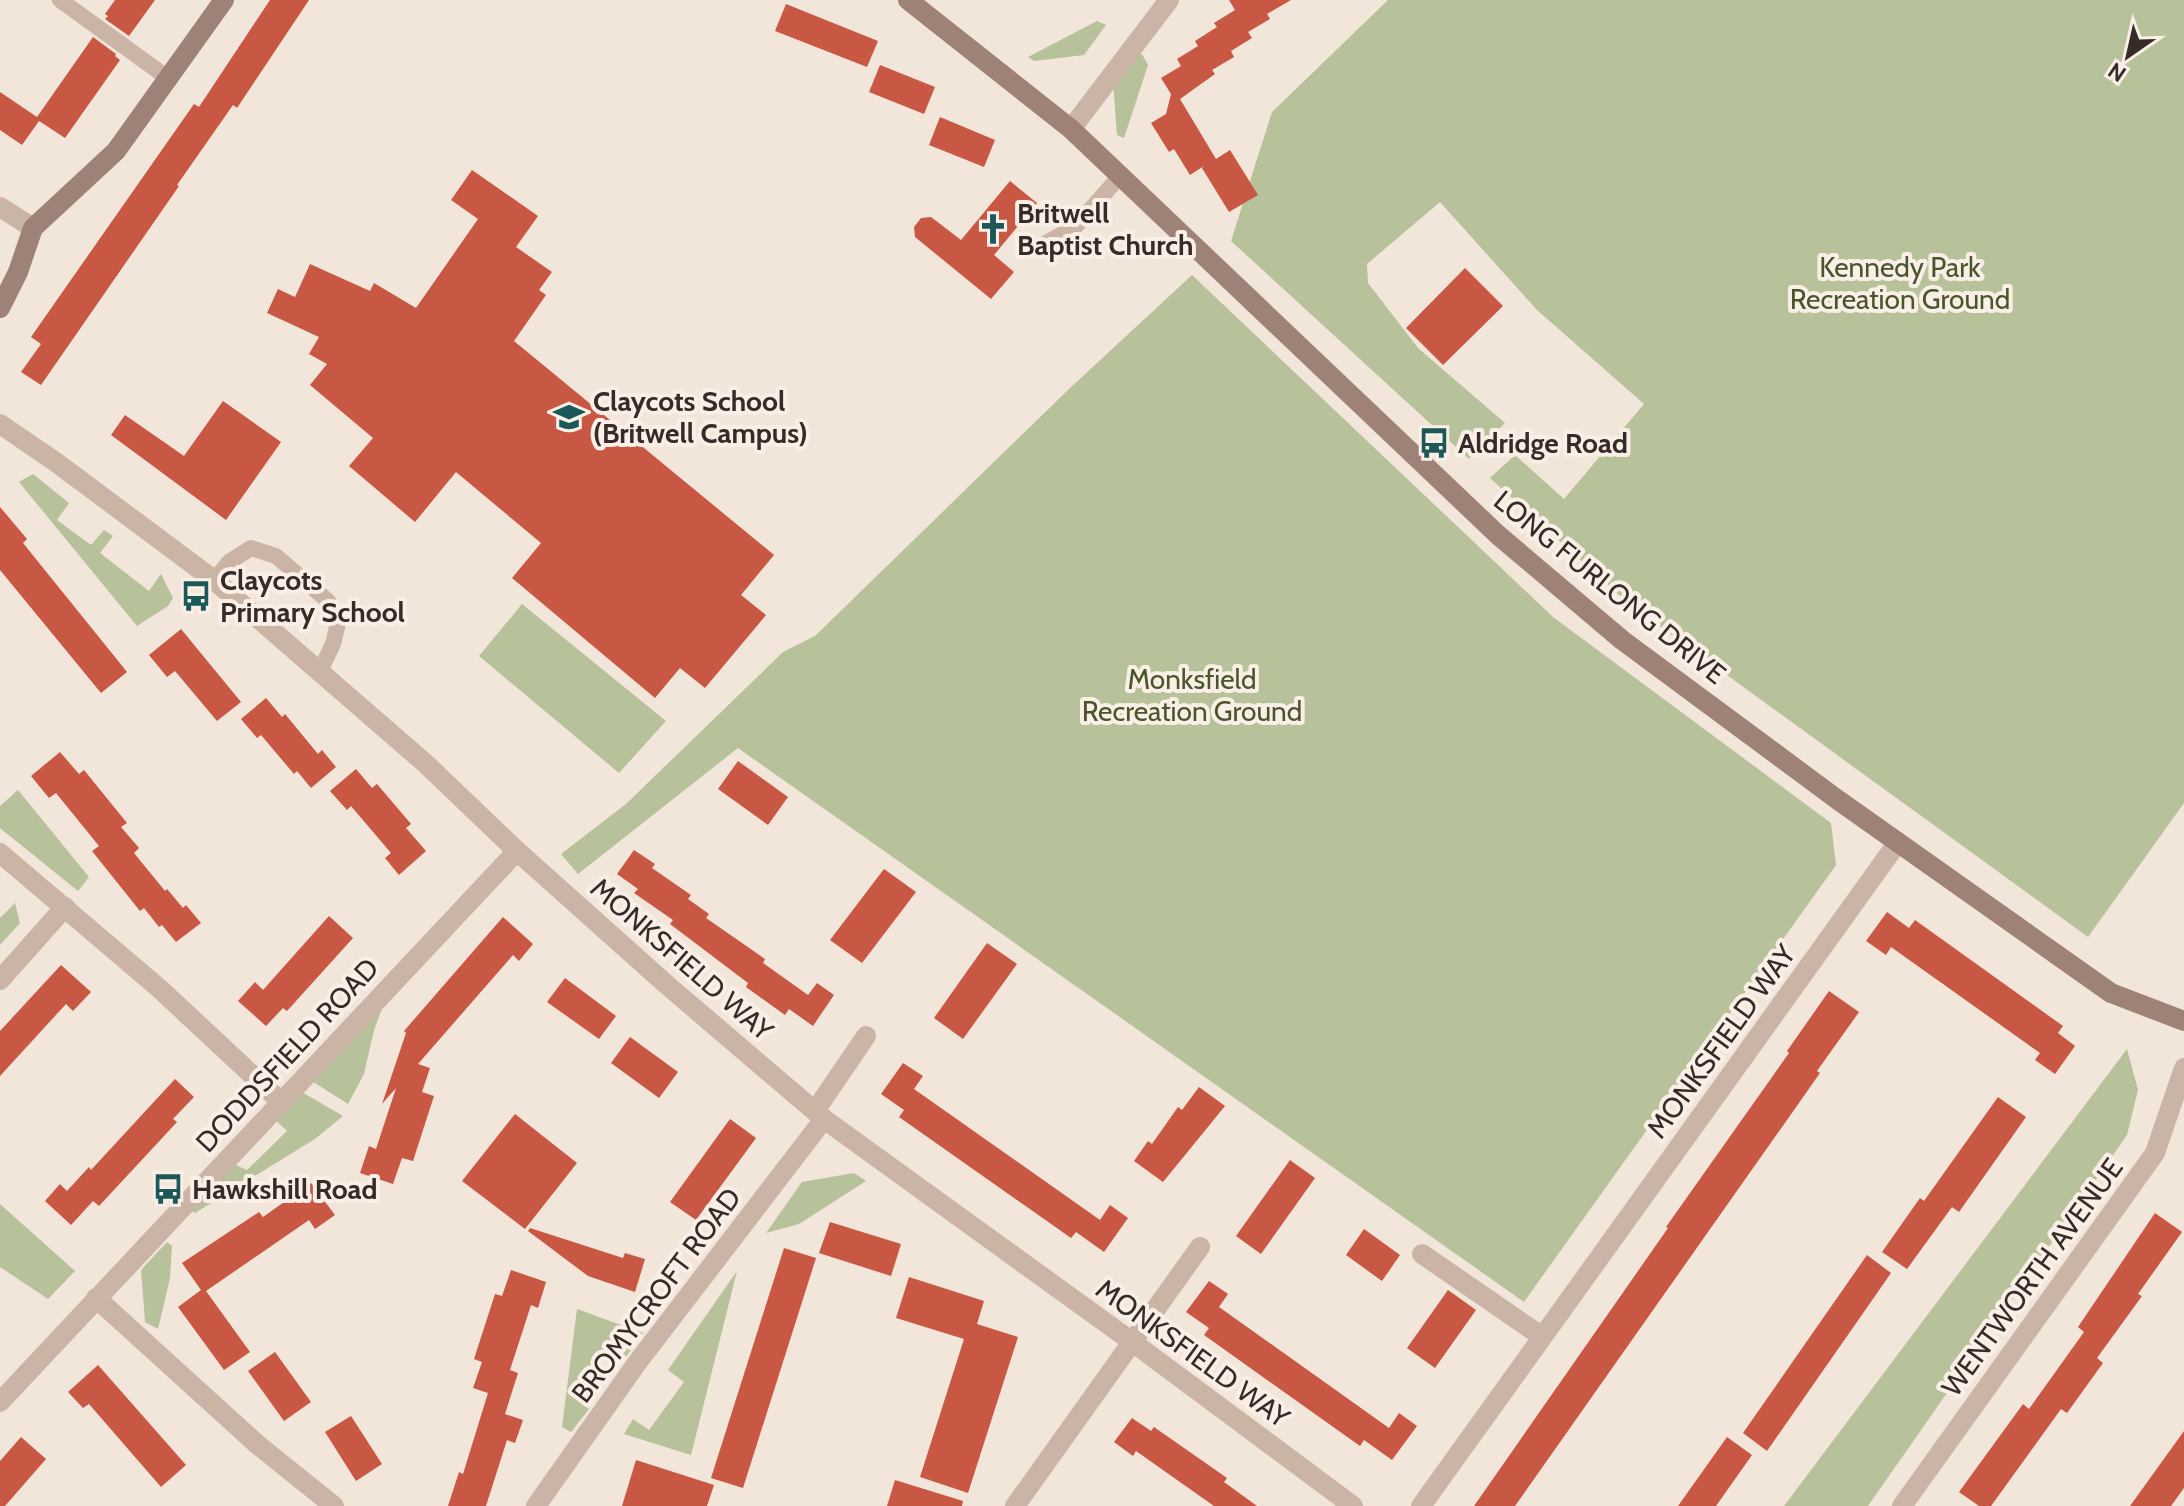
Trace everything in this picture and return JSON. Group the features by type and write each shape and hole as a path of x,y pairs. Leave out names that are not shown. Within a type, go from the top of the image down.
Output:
{"street":[{"path":"0,308 18,272 33,228 116,151 224,0"},
{"name":"LONG FURLONG DRIVE","path":"908,0 1071,129 1521,554 1622,640 2111,993 2184,1021"},
{"path":"1071,129 1169,0"},
{"path":"0,207 33,228"},
{"name":"MONKSFIELD WAY","path":"0,424 214,580 426,764 517,851 667,985 820,1115 1353,1506"},
{"name":"MONKSFIELD WAY","path":"1421,1506 1898,842"},
{"name":"DODDSFIELD ROAD","path":"0,1402 517,851"},
{"path":"0,853 160,989 281,1102"},
{"path":"0,980 65,907"},
{"name":"BROMYCROFT ROAD","path":"536,1506 820,1115 866,1036"},
{"name":"WENTWORTH AVENUE","path":"1902,1506 2155,1153 2184,1068"},
{"path":"1015,1506 1200,1247"},
{"path":"1422,1254 1541,1336"},
{"path":"96,1298 258,1445 334,1506"}],"lane":[{"path":"60,0 168,78"},
{"path":"1043,245 1076,226 1120,176"},
{"path":"214,580 229,562 251,548 276,556 328,601 338,623 333,644 320,671"}],"green space":[{"name":"Kennedy Park Recreation Ground","path":"1388,0 2184,0 2184,803 2088,937 1629,604 1490,478 1515,455 1564,499 1644,404 1537,310 1440,202 1367,264 1368,283 1418,348 1505,423 1469,459 1231,241 1272,112"},
{"path":"1097,21 1106,25 1084,55 1034,61 1028,57"},
{"path":"1142,54 1148,65 1124,138 1117,135 1113,81 1137,55"},
{"name":"Monksfield Recreation Ground","path":"1192,275 1553,617 1831,823 1836,865 1524,1302 738,748 578,874 561,854 626,804 783,652 815,636 1069,389"},
{"path":"33,474 69,503 57,520 91,545 104,530 113,536 100,553 149,591 161,574 173,598 168,606 137,626 19,482"},
{"path":"522,604 666,721 619,773 479,656"},
{"path":"18,790 89,877 78,891 0,828 0,806"},
{"path":"15,903 20,923 0,945 0,918"},
{"path":"383,1006 364,1074 348,1104 307,1078"},
{"path":"2127,1049 2138,1090 2127,1135 1868,1506 1784,1506"},
{"path":"295,1088 343,1116 315,1139 195,1213 187,1209 227,1161 247,1170 287,1131 270,1115"},
{"path":"854,1173 866,1181 799,1224 766,1233 802,1182"},
{"path":"0,1204 75,1271 48,1299 0,1267"},
{"path":"167,1242 172,1246 170,1278 158,1329 145,1322 141,1270"},
{"path":"737,1271 691,1455 624,1434 633,1419 649,1430 684,1382 668,1370"},
{"path":"577,1309 643,1333 625,1358 609,1348 574,1397 589,1409 571,1432 562,1427"}],"building":[{"path":"115,0 155,0 129,36 105,19"},
{"path":"270,0 309,0 237,108 233,105 177,185 41,385 21,372 41,344 31,337 194,104 199,107"},
{"path":"1229,0 1291,0 1267,14 1270,19 1248,32 1252,38 1231,51 1234,57 1212,70 1215,74 1180,99 1216,159 1230,150 1258,195 1229,212 1202,168 1204,166 1190,175 1174,149 1169,152 1151,123 1166,114 1171,94 1161,78 1181,66 1177,59 1198,46 1195,41 1217,27 1214,23 1235,10"},
{"path":"786,4 878,41 867,67 775,31"},
{"path":"93,37 120,60 65,138 39,121 22,145 0,130 0,92 37,117"},
{"path":"880,65 935,87 924,114 869,92"},
{"path":"940,117 995,140 984,167 929,145"},
{"path":"472,170 538,216 516,247 552,272 539,290 546,295 514,341 774,555 741,595 766,615 705,688 680,668 655,698 512,578 541,543 456,472 415,522 349,466 373,438 310,385 327,364 309,354 319,337 267,313 278,289 295,297 310,264 370,291 374,283 416,308 478,219 451,200"},
{"name":"Britwell Baptist Church","path":"1010,181 1037,203 994,255 1014,272 991,299 915,237 914,227 921,218 931,217 961,240"},
{"path":"1465,268 1503,306 1443,365 1406,328"},
{"path":"223,401 281,442 226,520 111,435 125,415 184,456"},
{"path":"0,507 27,539 23,543 127,672 101,693 0,570"},
{"path":"181,629 241,702 217,721 175,671 167,677 149,655"},
{"path":"266,698 282,717 285,714 318,754 322,750 336,767 311,788 297,771 294,774 261,735 257,738 241,719"},
{"path":"60,752 79,774 84,770 127,823 121,827 139,848 134,853 165,891 167,889 183,908 186,905 201,923 176,942 144,908 140,911 92,851 99,846 56,793 49,798 31,776"},
{"path":"738,761 788,797 768,825 718,789"},
{"path":"356,769 372,788 377,784 411,824 406,828 426,851 399,875 385,858 391,853 351,806 347,810 330,791"},
{"path":"634,850 655,864 652,868 691,895 688,899 709,914 706,918 765,959 763,963 808,995 817,983 834,995 813,1026 789,1009 785,1015 746,987 748,983 670,924 673,920 634,893 638,889 617,874"},
{"path":"884,869 916,892 862,963 830,940"},
{"path":"1887,912 1909,928 1915,920 2063,1026 2058,1033 2075,1046 2055,1074 2035,1060 2040,1053 1891,947 1886,955 1866,941"},
{"path":"329,916 353,938 287,1011 283,1008 266,1026 238,1001 255,982 263,990"},
{"path":"503,917 533,944 519,961 513,955 418,1064 430,1068 422,1092 434,1096 413,1161 402,1158 393,1184 360,1173 369,1146 376,1149 396,1088 382,1104 406,1033 404,1031"},
{"path":"987,943 1017,964 963,1039 934,1018"},
{"path":"61,965 91,992 73,1011 66,1004 0,1076 0,1031"},
{"path":"565,978 616,1016 599,1039 547,1002"},
{"path":"1829,991 1859,1012 1817,1071 1820,1073 1515,1506 1474,1506 1789,1053 1787,1051"},
{"path":"630,1037 678,1072 659,1098 611,1063"},
{"path":"903,1063 923,1076 914,1089 1100,1220 1110,1205 1128,1218 1104,1252 1076,1232 1071,1238 899,1117 904,1110 881,1094"},
{"path":"175,1079 194,1097 173,1119 177,1122 99,1206 93,1201 71,1225 45,1201 60,1184 67,1191 89,1167 91,1170"},
{"path":"1199,1087 1225,1106 1163,1182 1134,1161 1148,1141 1152,1144 1178,1107 1182,1110"},
{"path":"1998,1097 2026,1117 1959,1212 1952,1207 1907,1269 1882,1252 1920,1198 1924,1201"},
{"path":"515,1114 577,1163 525,1229 462,1181"},
{"path":"730,1119 756,1138 696,1220 670,1202"},
{"path":"1290,1160 1315,1178 1261,1254 1236,1236"},
{"path":"311,1183 335,1215 315,1229 309,1220 206,1291 250,1352 224,1370 178,1307 201,1290 182,1263 259,1212 263,1217"},
{"path":"2155,1213 2182,1232 2138,1294 2142,1296 2097,1358 2103,1363 2067,1413 2061,1409 1991,1506 1979,1506 1959,1492 2023,1404 2029,1409 2084,1332 2078,1327"},
{"path":"830,1222 901,1244 891,1276 819,1253"},
{"path":"530,1228 623,1258 625,1253 645,1259 635,1292 588,1276 528,1231"},
{"path":"1364,1229 1400,1255 1382,1281 1346,1255"},
{"path":"784,1248 816,1258 743,1488 711,1478"},
{"path":"1867,1255 1891,1273 1767,1451 1743,1433"},
{"path":"511,1270 546,1282 538,1308 531,1305 510,1370 518,1373 505,1414 523,1420 515,1443 507,1440 486,1506 448,1506 459,1472 463,1474 488,1393 473,1388 482,1362 474,1359 495,1294 502,1296"},
{"path":"909,1277 984,1301 977,1324 1018,1337 968,1493 920,1477 964,1339 896,1318"},
{"path":"1209,1281 1228,1294 1219,1307 1389,1428 1399,1413 1417,1426 1392,1460 1364,1440 1360,1446 1204,1335 1209,1328 1186,1312"},
{"path":"1448,1290 1476,1310 1435,1368 1407,1348"},
{"path":"275,1352 311,1402 284,1421 248,1371"},
{"path":"98,1365 186,1465 161,1487 89,1404 83,1408 68,1392"},
{"path":"351,1416 382,1464 356,1481 325,1432"},
{"path":"1132,1418 1151,1431 1154,1427 1227,1478 1224,1482 1257,1506 1214,1506 1136,1451 1133,1456 1114,1442"},
{"path":"2184,1431 2184,1488 2171,1506 2130,1506"},
{"path":"21,1437 46,1459 5,1506 0,1506 0,1461"},
{"path":"1727,1437 1752,1455 1716,1506 1678,1506"},
{"path":"636,1460 714,1485 707,1506 622,1506"},
{"path":"895,1480 963,1501 962,1506 887,1506"}],"place":[{"name":"Britwell Baptist Church","path":"993,229"},
{"name":"Claycots School (Britwell Campus)","path":"569,417"},
{"name":"Aldridge Road","path":"1434,443"},
{"name":"Claycots Primary School","path":"196,596"},
{"name":"Hawkshill Road","path":"168,1189"}]}
